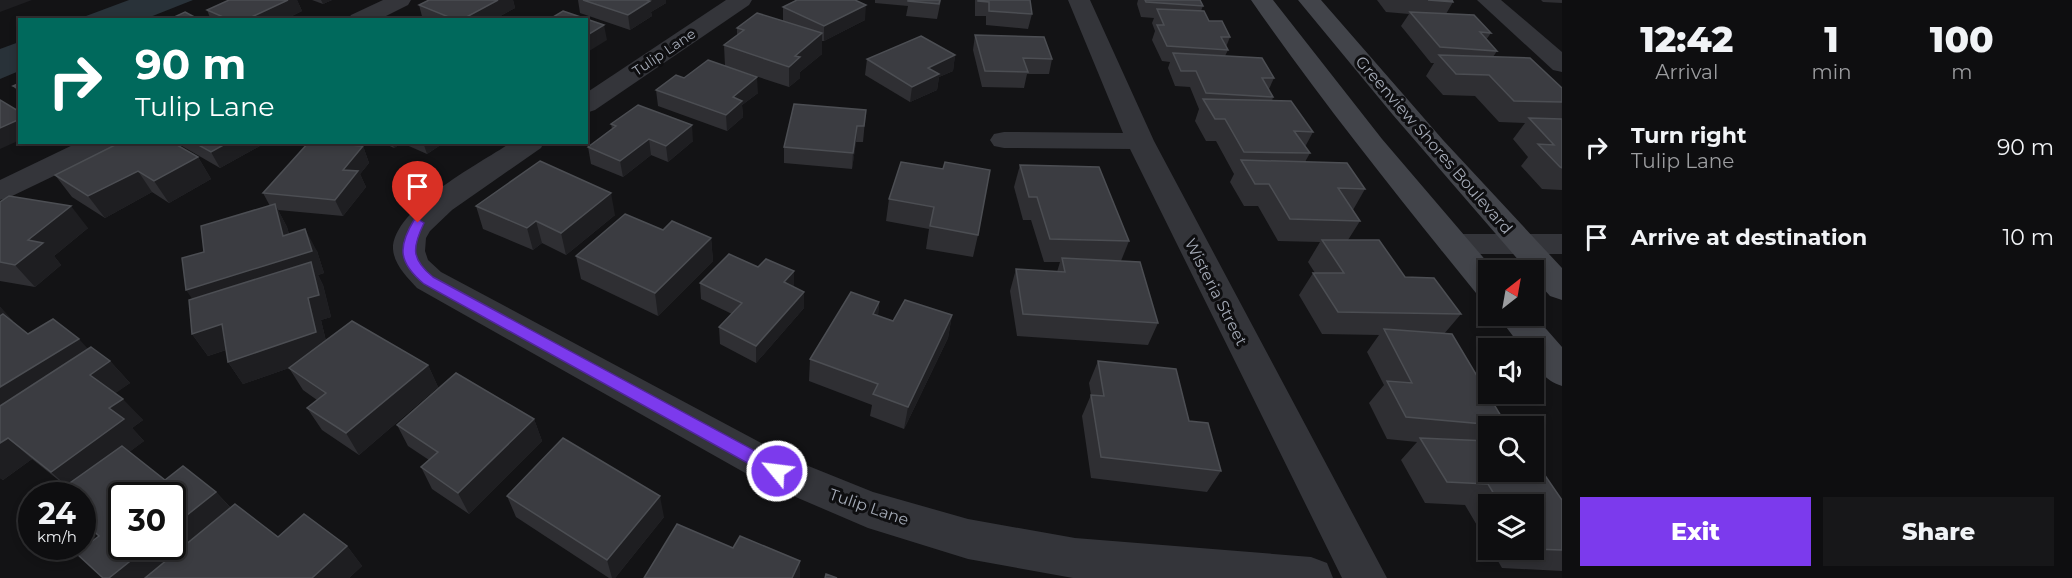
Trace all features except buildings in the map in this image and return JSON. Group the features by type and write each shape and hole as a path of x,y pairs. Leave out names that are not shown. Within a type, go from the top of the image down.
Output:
{"street":[{"path":"363,18 400,0"},
{"name":"Tulip Lane","path":"588,104 741,0"},
{"name":"Wisteria Street","path":"1079,0 1140,141 1365,578"},
{"path":"1262,0 1317,76 1478,273"},
{"name":"Greenview Shores Boulevard","path":"1309,0 1371,76 1562,288"},
{"path":"1488,0 1562,65"},
{"path":"1004,140 1140,141"},
{"path":"0,191 98,144"},
{"name":"Tulip Lane","path":"528,144 433,209 418,223 410,239 409,255 415,270 439,286 777,471 868,509 968,538 1075,558 1311,578"},
{"path":"1453,244 1562,244"},
{"path":"1523,326 1562,372"}],"shaded area":[{"path":"129,0 193,0 148,18 81,18"},
{"path":"18,42 18,71 0,79 0,49"}],"route":[{"path":"418,223 410,239 409,255 415,270 429,280 777,471"}]}
